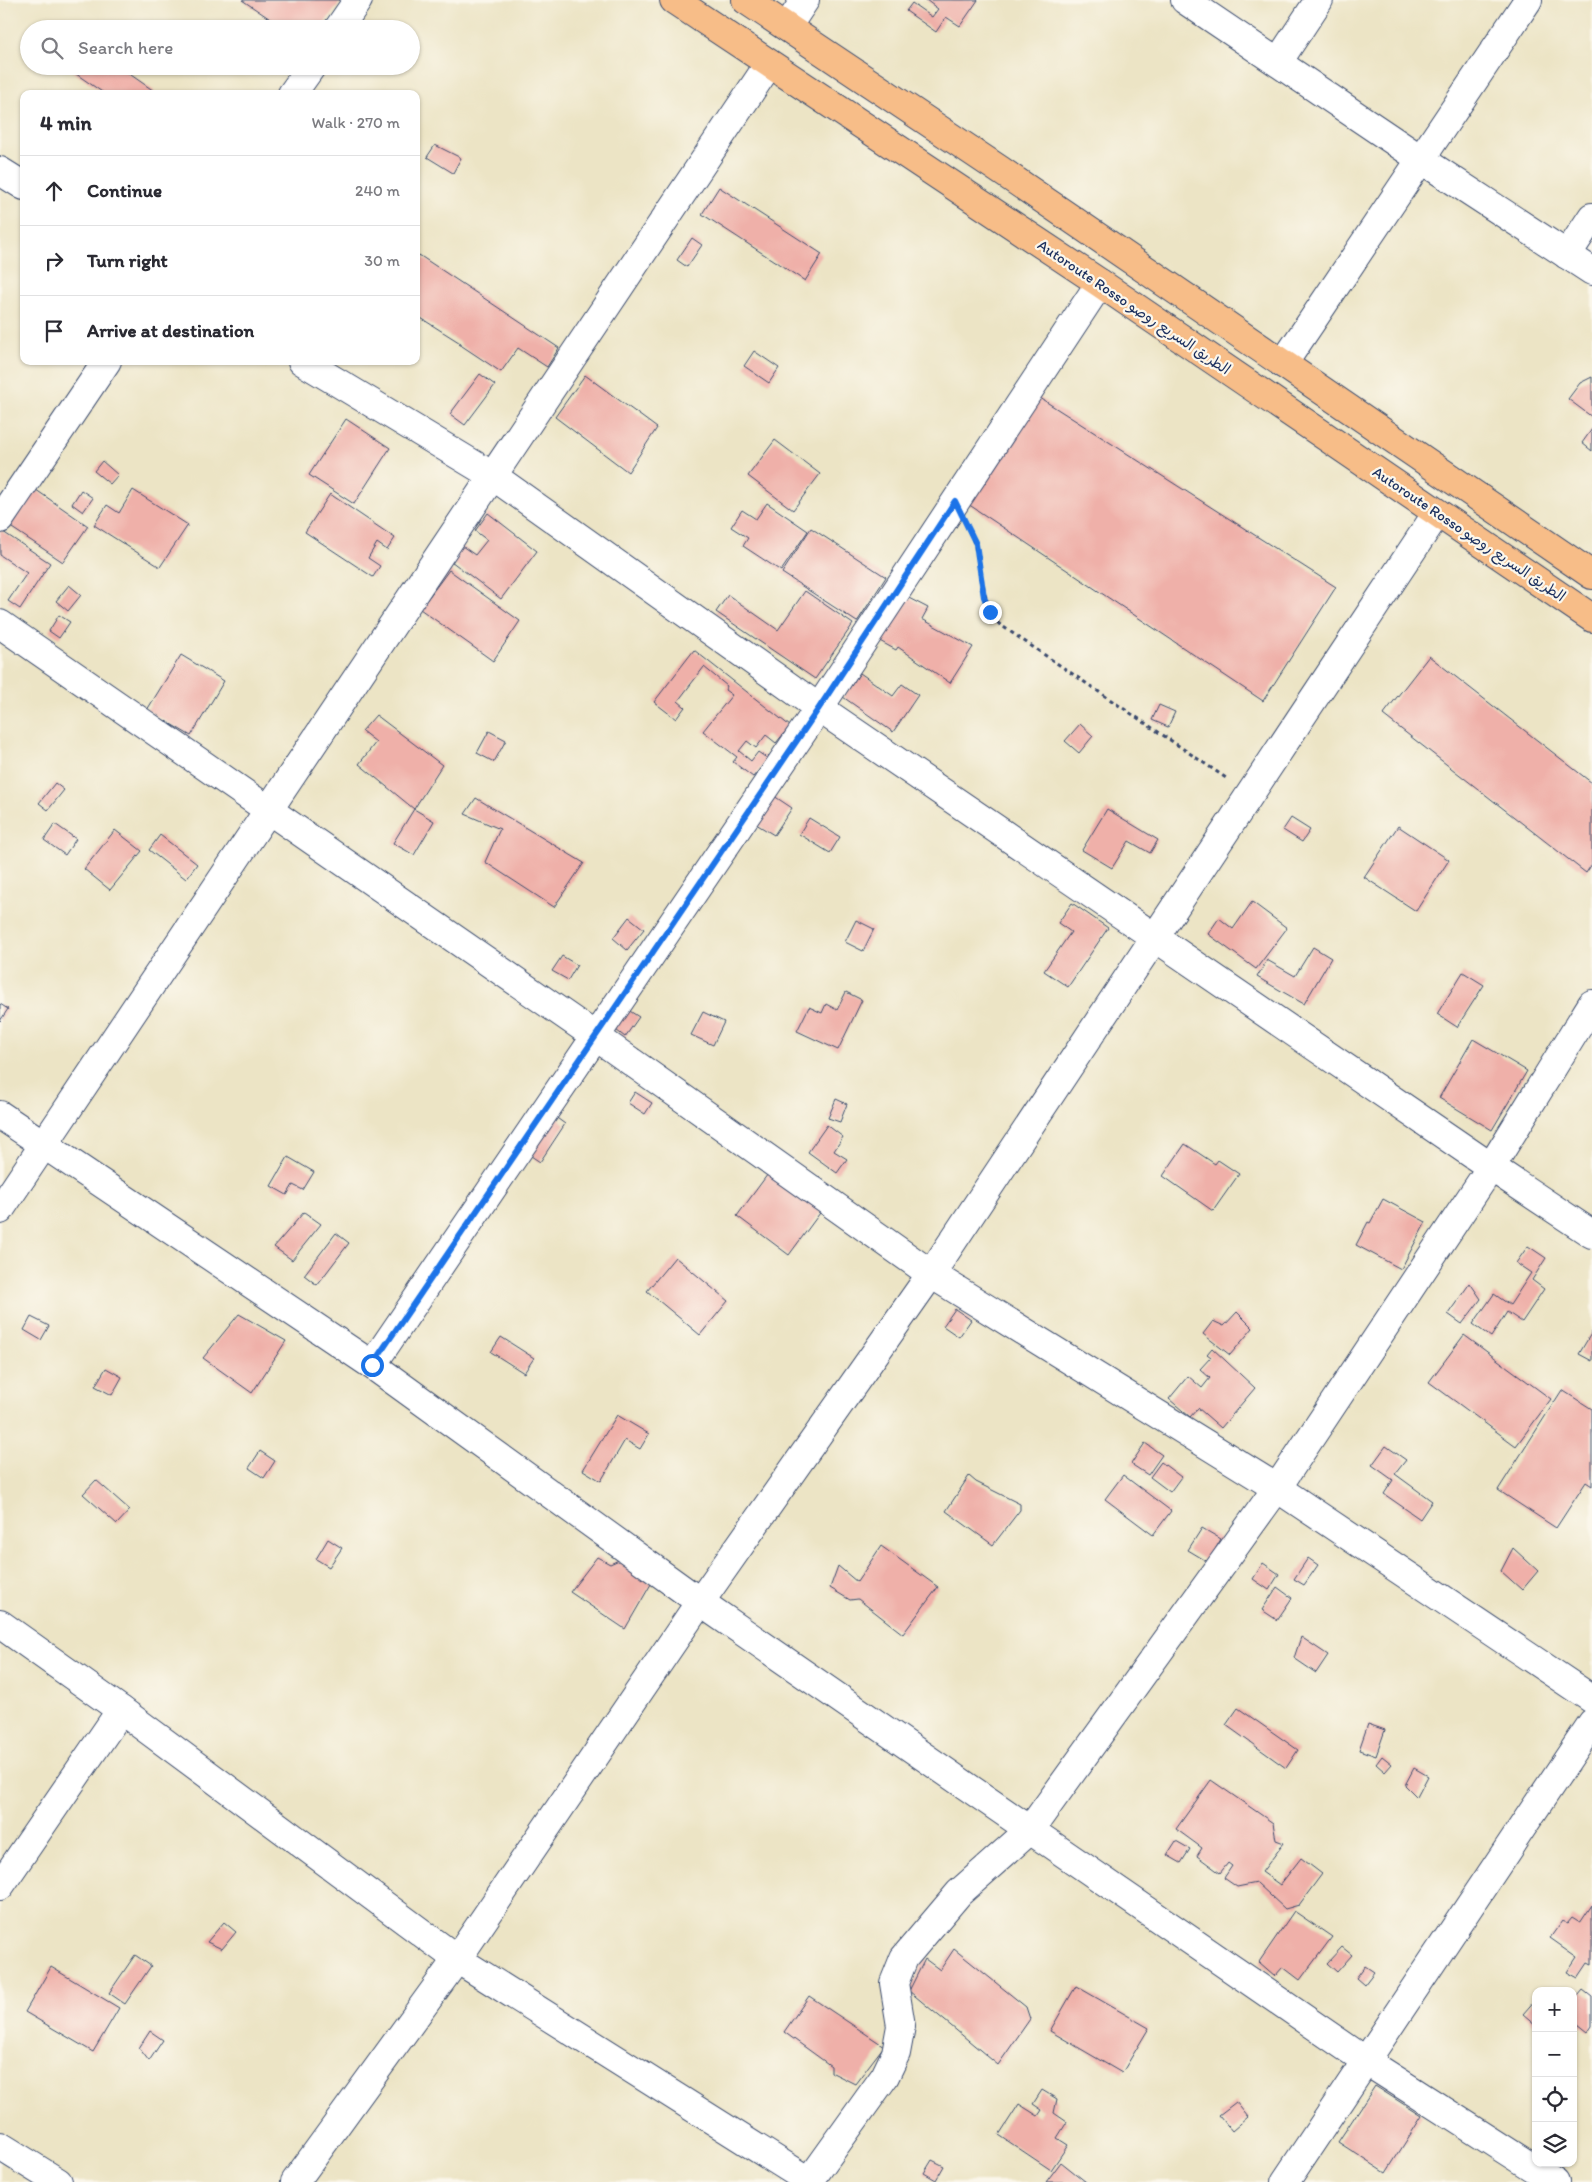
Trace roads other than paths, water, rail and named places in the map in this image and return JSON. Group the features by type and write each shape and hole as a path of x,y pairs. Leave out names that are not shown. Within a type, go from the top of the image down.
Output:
{"highway":[{"name":"Autoroute Rosso الطريق السريع روصو","path":"674,0 1100,283 1592,618"},
{"path":"746,0 1000,170 1592,575"}],"street":[{"path":"344,20 358,0"},
{"path":"787,27 805,0"},
{"path":"1185,0 1422,160 1592,271"},
{"path":"1278,62 1318,0"},
{"path":"1283,364 1528,0"},
{"path":"0,1210 267,809 769,64"},
{"path":"295,90 306,75"},
{"path":"0,171 20,184"},
{"path":"1567,255 1592,217"},
{"path":"372,1365 819,708 1100,283"},
{"path":"0,519 104,365"},
{"path":"309,365 493,476 819,708 1492,1168 1592,1234"},
{"path":"295,2182 457,1959 700,1602 932,1274 1438,513"},
{"path":"0,624 595,1036 932,1274 1276,1488 1592,1699"},
{"path":"0,1624 121,1710 457,1959 810,2182 884,2076 896,2053 901,2026 894,1983 904,1958 959,1893 1030,1830 1276,1488 1492,1168 1592,1004"},
{"path":"0,1115 372,1365 700,1602 1366,2061 1555,2182"},
{"path":"0,1886 121,1710"},
{"path":"1285,2182 1592,1724"},
{"path":"0,2146 58,2182"}]}
